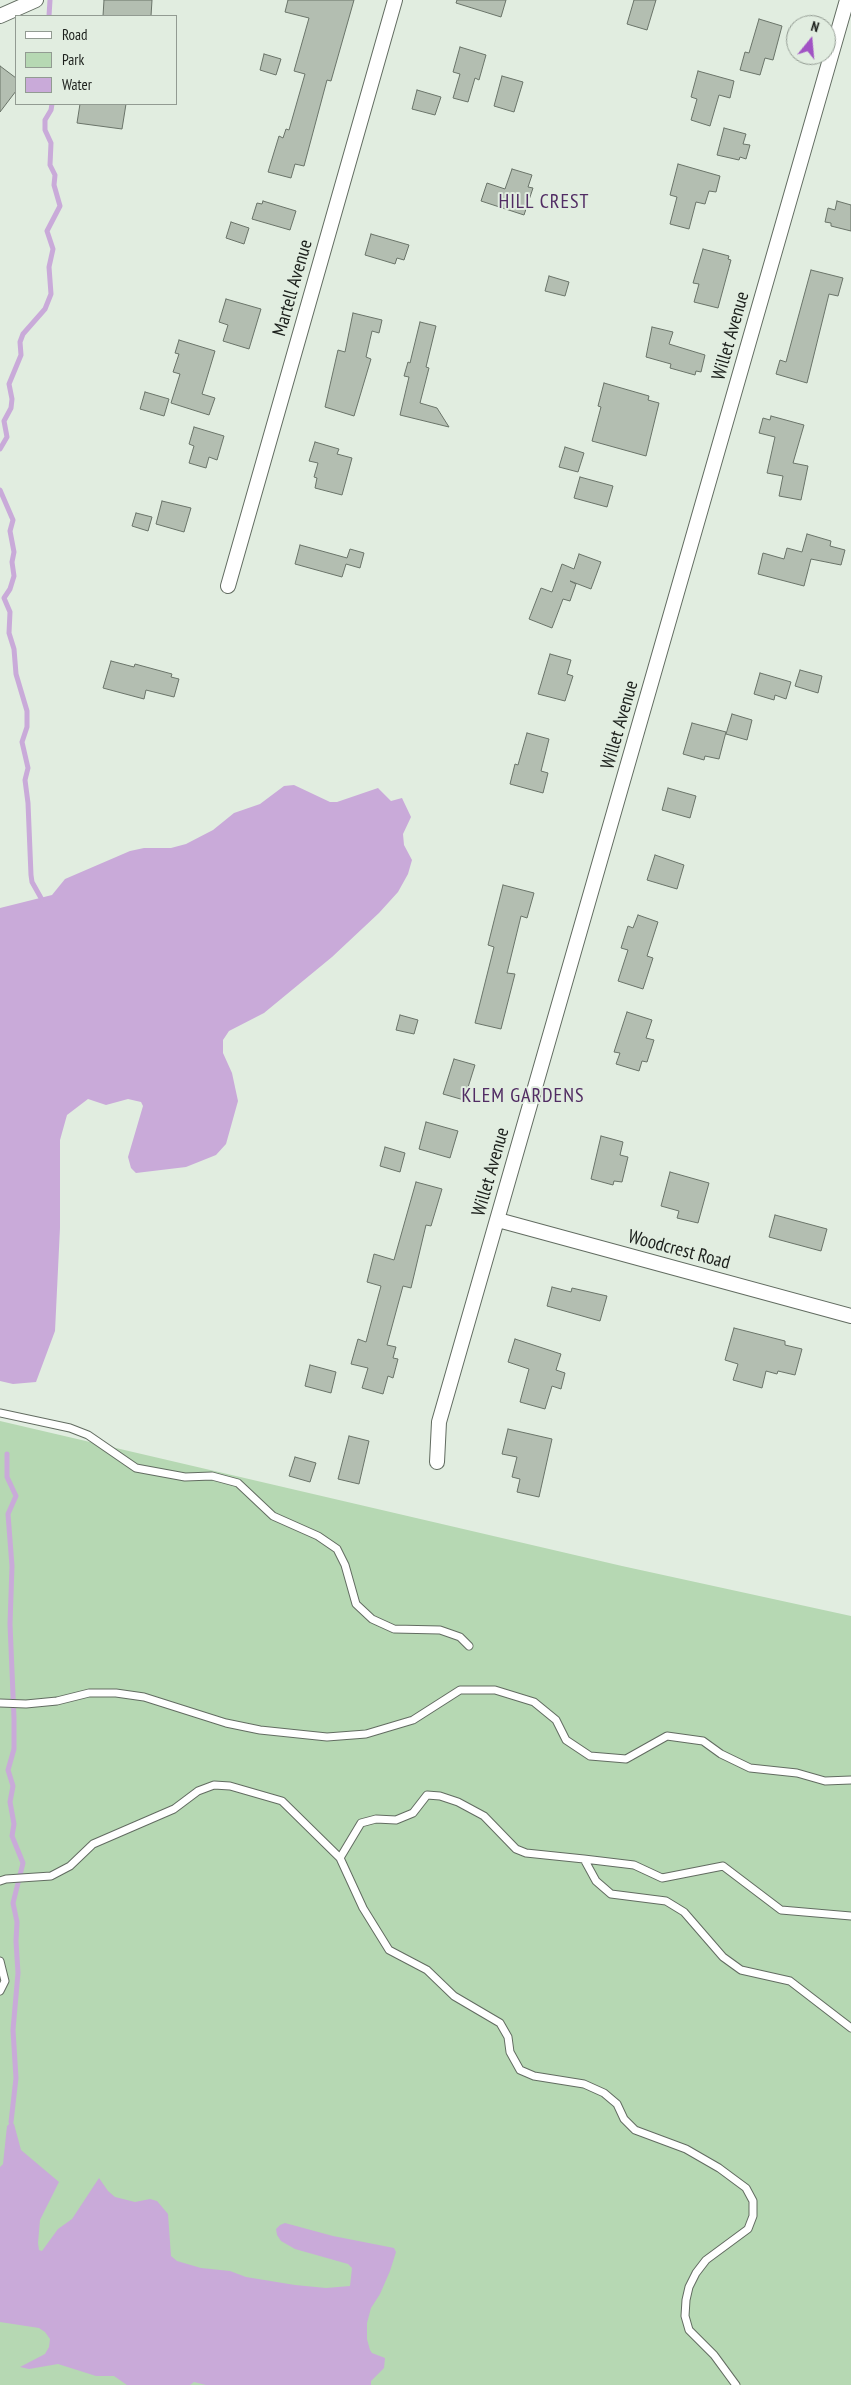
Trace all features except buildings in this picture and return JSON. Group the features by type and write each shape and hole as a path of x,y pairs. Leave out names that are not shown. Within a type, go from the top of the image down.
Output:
{"street":[{"path":"0,16 36,0"},
{"name":"Martell Avenue","path":"228,586 395,0"},
{"name":"Willet Avenue","path":"437,1462 438,1422 498,1220 847,0"},
{"name":"Woodcrest Road","path":"498,1220 851,1316"}],"lane":[{"path":"0,1412 70,1428 88,1435 136,1468 185,1477 212,1476 238,1483 272,1516 318,1536 337,1549 345,1565 356,1604 372,1619 394,1628 440,1630 460,1637 469,1646"},
{"path":"3,1704 57,1701 89,1693 116,1693 144,1697 226,1723 260,1730 327,1737 366,1734 412,1720 460,1690 495,1690 534,1702 556,1720 566,1740 590,1756 626,1759 667,1736 704,1741 721,1754 750,1768 797,1773 825,1781 851,1780"},
{"path":"0,1881 51,1876 70,1866 93,1844 174,1810 198,1791 214,1785 230,1786 282,1802 340,1858 363,1908 389,1950 427,1970 454,1996 500,2023 508,2037 510,2052 520,2070 534,2076 584,2084 604,2093 617,2104 624,2119 635,2130 686,2149 719,2168 746,2188 753,2201 753,2216 748,2229 706,2260 696,2273 689,2287 685,2316 690,2330 714,2355 736,2385"},
{"path":"340,1858 361,1823 376,1819 396,1820 413,1813 427,1795 440,1796 458,1802 484,1816 516,1849 526,1853 634,1865 662,1878 722,1866 780,1910 851,1916"},
{"path":"584,1860 596,1881 611,1894 666,1901 684,1912 723,1958 741,1970 790,1981 851,2028"},
{"path":"0,1961 5,1981 0,1991"}],"green space":[{"path":"0,1421 622,1566 851,1616 851,2385 0,2385"}],"water":[{"path":"294,785 330,802 337,802 378,788 391,801 402,798 411,817 403,834 404,845 412,860 408,874 398,892 379,913 332,957 264,1013 229,1031 223,1040 223,1053 232,1073 238,1101 226,1144 216,1155 186,1167 136,1173 131,1168 128,1157 143,1106 141,1102 128,1099 106,1105 88,1099 67,1115 60,1140 60,1228 55,1331 36,1382 13,1384 0,1381 0,908 52,895 65,879 130,851 144,848 171,848 186,844 213,830 234,813 260,804 284,786"},
{"path":"11,2122 14,2124 21,2150 59,2182 40,2220 38,2243 39,2250 42,2251 58,2229 72,2219 99,2178 115,2197 135,2202 150,2199 157,2201 168,2214 171,2256 177,2261 201,2268 230,2271 246,2277 295,2285 326,2288 350,2286 352,2268 348,2264 295,2249 281,2241 276,2229 285,2223 333,2236 394,2248 396,2252 390,2271 380,2294 371,2308 367,2323 367,2339 370,2350 372,2353 385,2358 384,2368 371,2381 371,2385 206,2385 194,2382 190,2385 127,2385 114,2376 96,2376 58,2364 29,2369 20,2367 45,2354 49,2347 50,2339 39,2328 0,2322 0,2167 3,2164 7,2126"}],"waterway":[{"path":"49,15 50,0"},
{"path":"0,449 7,437 4,421 11,408 12,399 9,384 21,355 20,342 23,334 45,309 51,294 49,267 53,249 47,231 60,206 54,185 55,175 50,165 51,143 45,130 45,120 52,105"},
{"path":"0,490 13,520 10,531 14,552 12,562 14,576 10,589 4,598 10,612 9,633 14,649 16,674 27,711 27,727 22,742 28,768 25,780 28,803 31,875 32,882 41,898"},
{"path":"7,1454 7,1477 16,1496 8,1514 12,1566 10,1624 14,1718 14,1749 8,1770 13,1786 10,1802 14,1824 12,1836 23,1863 13,1903 17,1922 18,1973 13,2030 16,2078 11,2122"}],"district":[{"name":"HILL CREST","path":"544,202"},
{"name":"KLEM GARDENS","path":"523,1096"}]}
